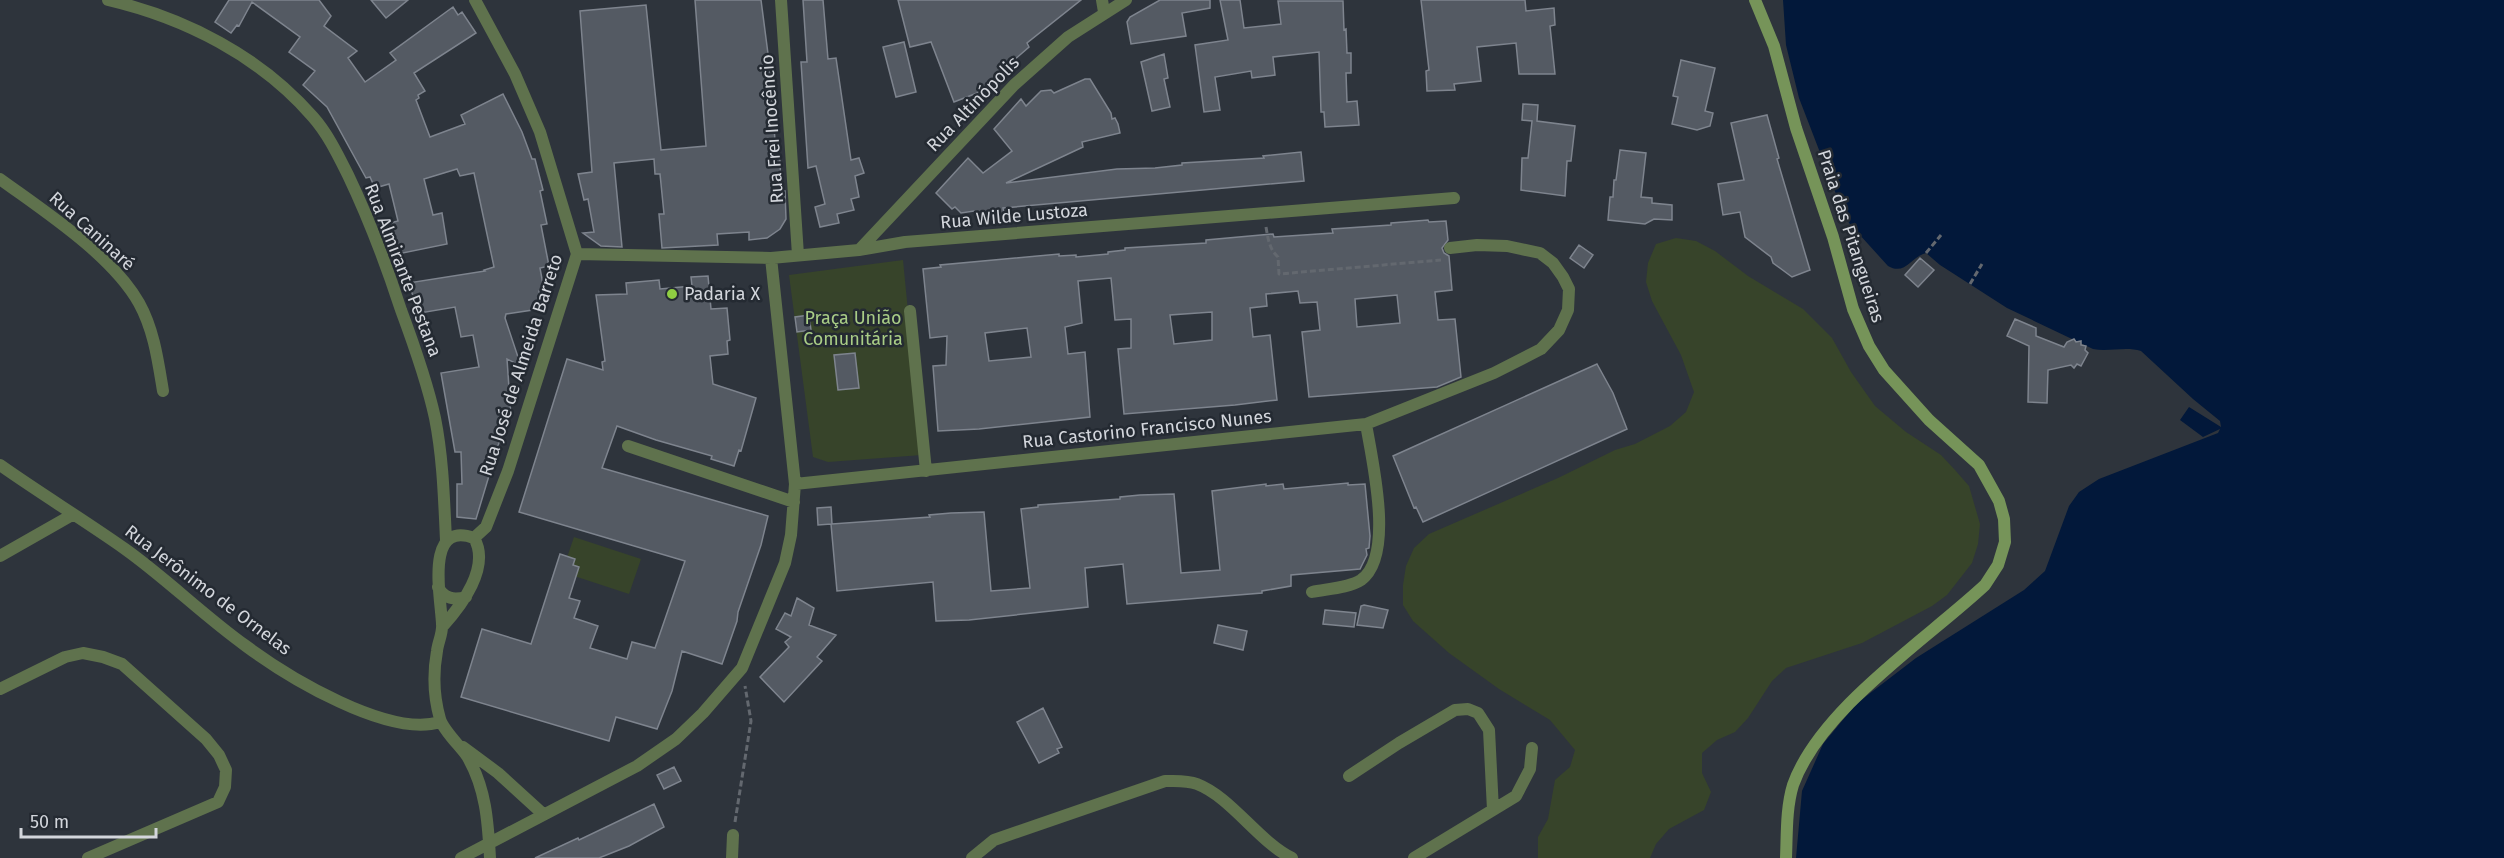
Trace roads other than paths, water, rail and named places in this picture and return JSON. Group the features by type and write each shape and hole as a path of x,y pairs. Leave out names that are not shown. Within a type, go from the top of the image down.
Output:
{"main road":[{"name":"Praia das Pitangueiras","path":"1755,0 1774,45 1796,128 1833,237 1853,309 1869,346 1884,370 1922,412 1979,465 1999,501 2004,519 2005,542 1998,565 1985,585 1856,696 1823,734 1800,770 1793,787 1788,808 1786,858"}],"street":[{"name":"Rua Almirante Pestana","path":"108,0 144,9 218,40 274,78 314,118 335,148 372,227 423,375 435,418 441,452 446,540 442,550 438,587"},
{"name":"Rua José de Almeida Barreto","path":"474,538 486,527 508,471 577,254 540,132 515,74 475,0"},
{"name":"Rua Frei Inocêncio","path":"781,0 798,255"},
{"name":"Rua Altinópolis","path":"859,250 1014,85 1103,6 1126,0"},
{"name":"Rua Caninaré","path":"0,179 63,225 107,264 125,284 138,303 148,325 157,353 163,391"},
{"name":"Rua Wilde Lustoza","path":"577,254 771,258 859,250 905,242 1454,198"},
{"name":"Rua Castorino Francisco Nunes","path":"795,484 1366,424 1494,373 1541,349 1559,330 1568,310 1569,290 1553,263 1540,253 1507,246 1477,245 1450,248"},
{"path":"461,858 637,766 676,739 703,713 742,668 785,563 794,502 795,484 771,258"},
{"path":"910,312 926,471"},
{"path":"1312,592 1359,582 1369,573 1376,559 1380,514 1366,424"},
{"path":"628,446 794,502"},
{"name":"Rua Jerônimo de Ornelas","path":"0,465 124,549 245,646 316,689 389,721 417,726 440,722"},
{"path":"0,556 72,515"},
{"path":"443,626 472,588 478,549 474,538 458,535 446,540"},
{"path":"438,587 447,597 457,599 466,597"},
{"path":"438,587 443,626 434,671 440,722 459,744 473,767 482,791 488,817 490,858"},
{"path":"0,689 65,657 83,653 103,657 122,664 206,739 219,755 226,770 225,787 218,802 88,858"},
{"path":"1349,776 1455,710 1468,709 1478,713 1489,730 1493,810"},
{"path":"459,744 498,773 543,814"},
{"path":"1414,858 1516,796 1530,769 1532,748"},
{"path":"972,858 994,840 1165,781 1196,783 1210,790 1276,850 1292,858"},
{"path":"732,858 733,835"}],"water":[{"path":"1783,0 2504,0 2504,858 1796,858 1802,791 1823,744 1856,704 1916,658 2024,590 2045,571 2069,506 2079,492 2099,479 2218,433 2220,429 2203,437 2180,420 2189,407 2221,427 2220,421 2141,351 2093,349 2007,308 1940,265 1926,253 1899,269 1888,266 1849,223 1836,194 1799,98 1786,45"}],"place":[{"name":"Padaria X","path":"672,294"}],"park label":[{"name":"Praça União Comunitária","path":"853,328"}]}
